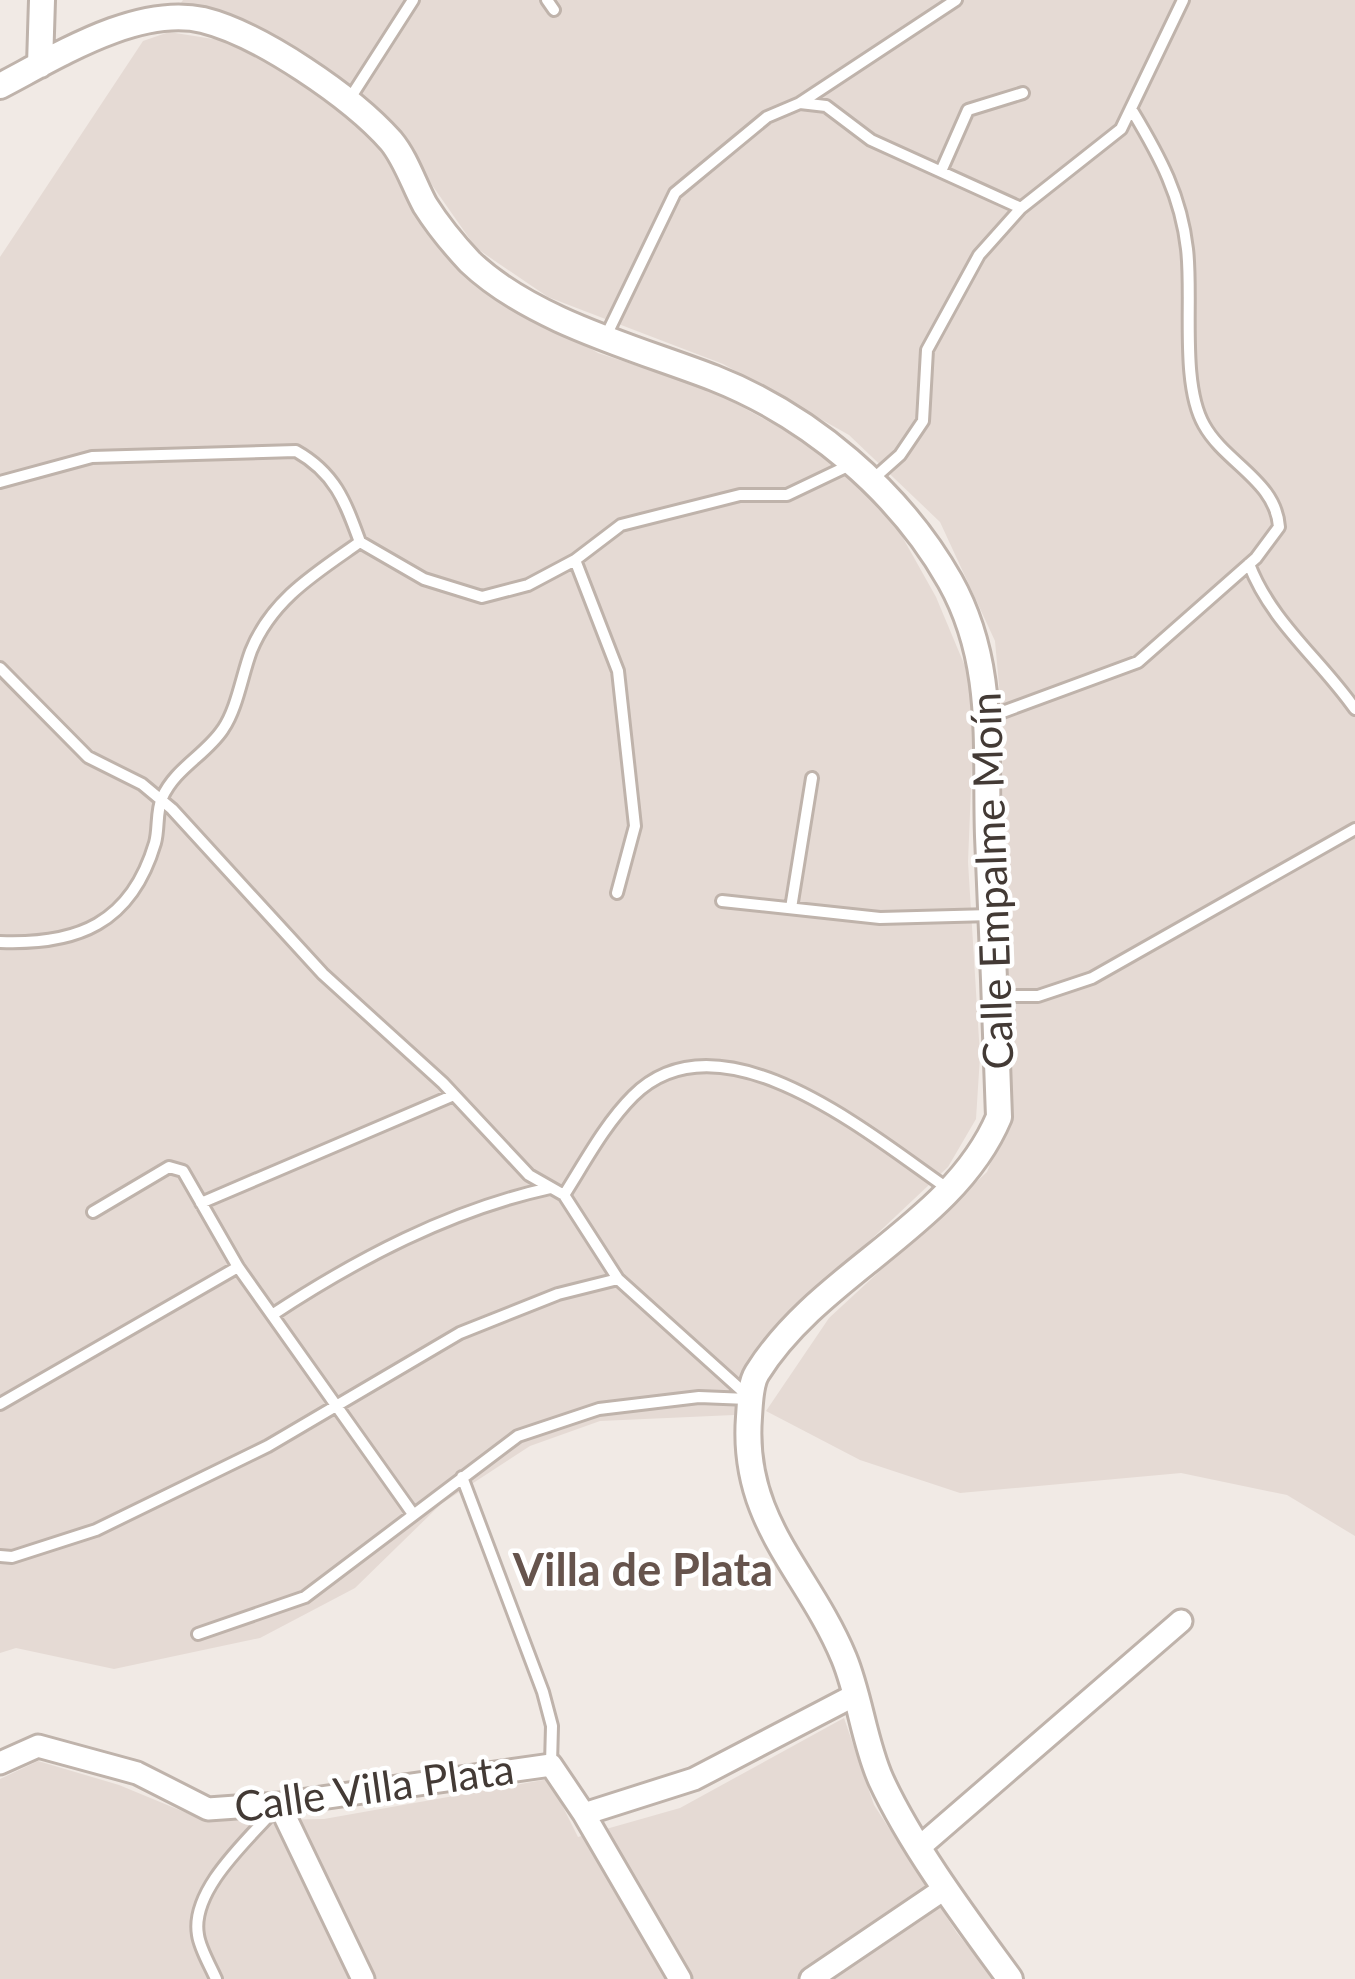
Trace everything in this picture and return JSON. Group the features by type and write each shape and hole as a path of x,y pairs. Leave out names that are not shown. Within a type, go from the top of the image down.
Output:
{"street":[{"path":"40,65 42,0"},
{"name":"Calle Empalme Moín","path":"0,86 163,10 242,33 294,62 393,142 427,209 472,263 538,306 605,338 718,380 828,441 905,515 952,583 987,680 999,1117 985,1151 949,1190 855,1269 754,1376 752,1490 843,1657 881,1780 944,1889 1010,1979"},
{"path":"922,1845 1181,1621"},
{"path":"584,1814 694,1779 855,1695"},
{"name":"Calle Villa Plata","path":"0,1763 38,1745 137,1773 208,1809 279,1804 551,1765 680,1979"},
{"path":"279,1804 363,1979"},
{"path":"811,1979 944,1889"}],"lane":[{"path":"346,104 413,0"},
{"path":"605,338 675,193 766,117 800,104 956,0"},
{"path":"0,482 92,457 296,451 323,466 342,491 359,542 424,580 482,597 528,585 575,560 621,525 740,495 787,495 861,473 900,454 923,421 927,350 979,255 1021,208 1121,129 1183,0"},
{"path":"943,169 968,110 1023,93"},
{"path":"800,104 826,106 871,140 1021,208"},
{"path":"987,717 1138,662 1250,564 1279,527 1278,505 1203,424 1192,367 1187,248 1172,178 1133,112"},
{"path":"0,942 70,940 95,928 146,868 161,800 177,775 224,728 257,636 285,595 359,542"},
{"path":"575,560 618,670 635,826 617,893"},
{"path":"1250,564 1259,591 1355,709"},
{"path":"0,668 88,757 161,800 323,974 454,1095 529,1175 564,1196 618,1279 752,1399"},
{"path":"790,908 812,778"},
{"path":"994,996 1038,996 1092,978 1355,829"},
{"path":"722,901 880,918 991,915"},
{"path":"564,1196 635,1093 678,1071 725,1068 806,1091 949,1190"},
{"path":"201,1203 454,1095"},
{"path":"93,1212 169,1167 182,1171 238,1268 412,1514"},
{"path":"272,1315 346,1266 515,1195 550,1187"},
{"path":"0,1404 238,1268"},
{"path":"0,1556 12,1558 96,1531 268,1446 460,1333 558,1294 618,1279"},
{"path":"198,1634 305,1598 518,1436 599,1409 699,1397 752,1399"},
{"path":"462,1477 543,1691 552,1726 551,1765"},
{"path":"216,1979 197,1934 199,1907 279,1804"}],"shaded area":[{"path":"183,0 1355,0 1355,1536 1287,1495 1181,1473 960,1493 860,1460 766,1411 829,1318 987,1172 1013,1107 1002,912 1003,730 995,641 940,522 849,435 723,364 548,297 476,248 388,122 301,54 227,12 177,8"},
{"path":"169,32 232,42 281,65 384,148 414,212 464,273 598,353 709,389 819,449 894,522 936,597 975,690 968,862 980,1056 976,1119 948,1167 793,1313 746,1369 734,1415 600,1421 530,1446 441,1504 355,1588 260,1638 114,1669 16,1648 0,1653 0,257 143,41"},
{"path":"844,1718 874,1805 957,1933 994,1979 0,1979 0,1779 38,1761 119,1785 206,1821 324,1819 549,1779 578,1837 680,1808"}],"district":[{"name":"Villa de Plata","path":"643,1569"}]}
